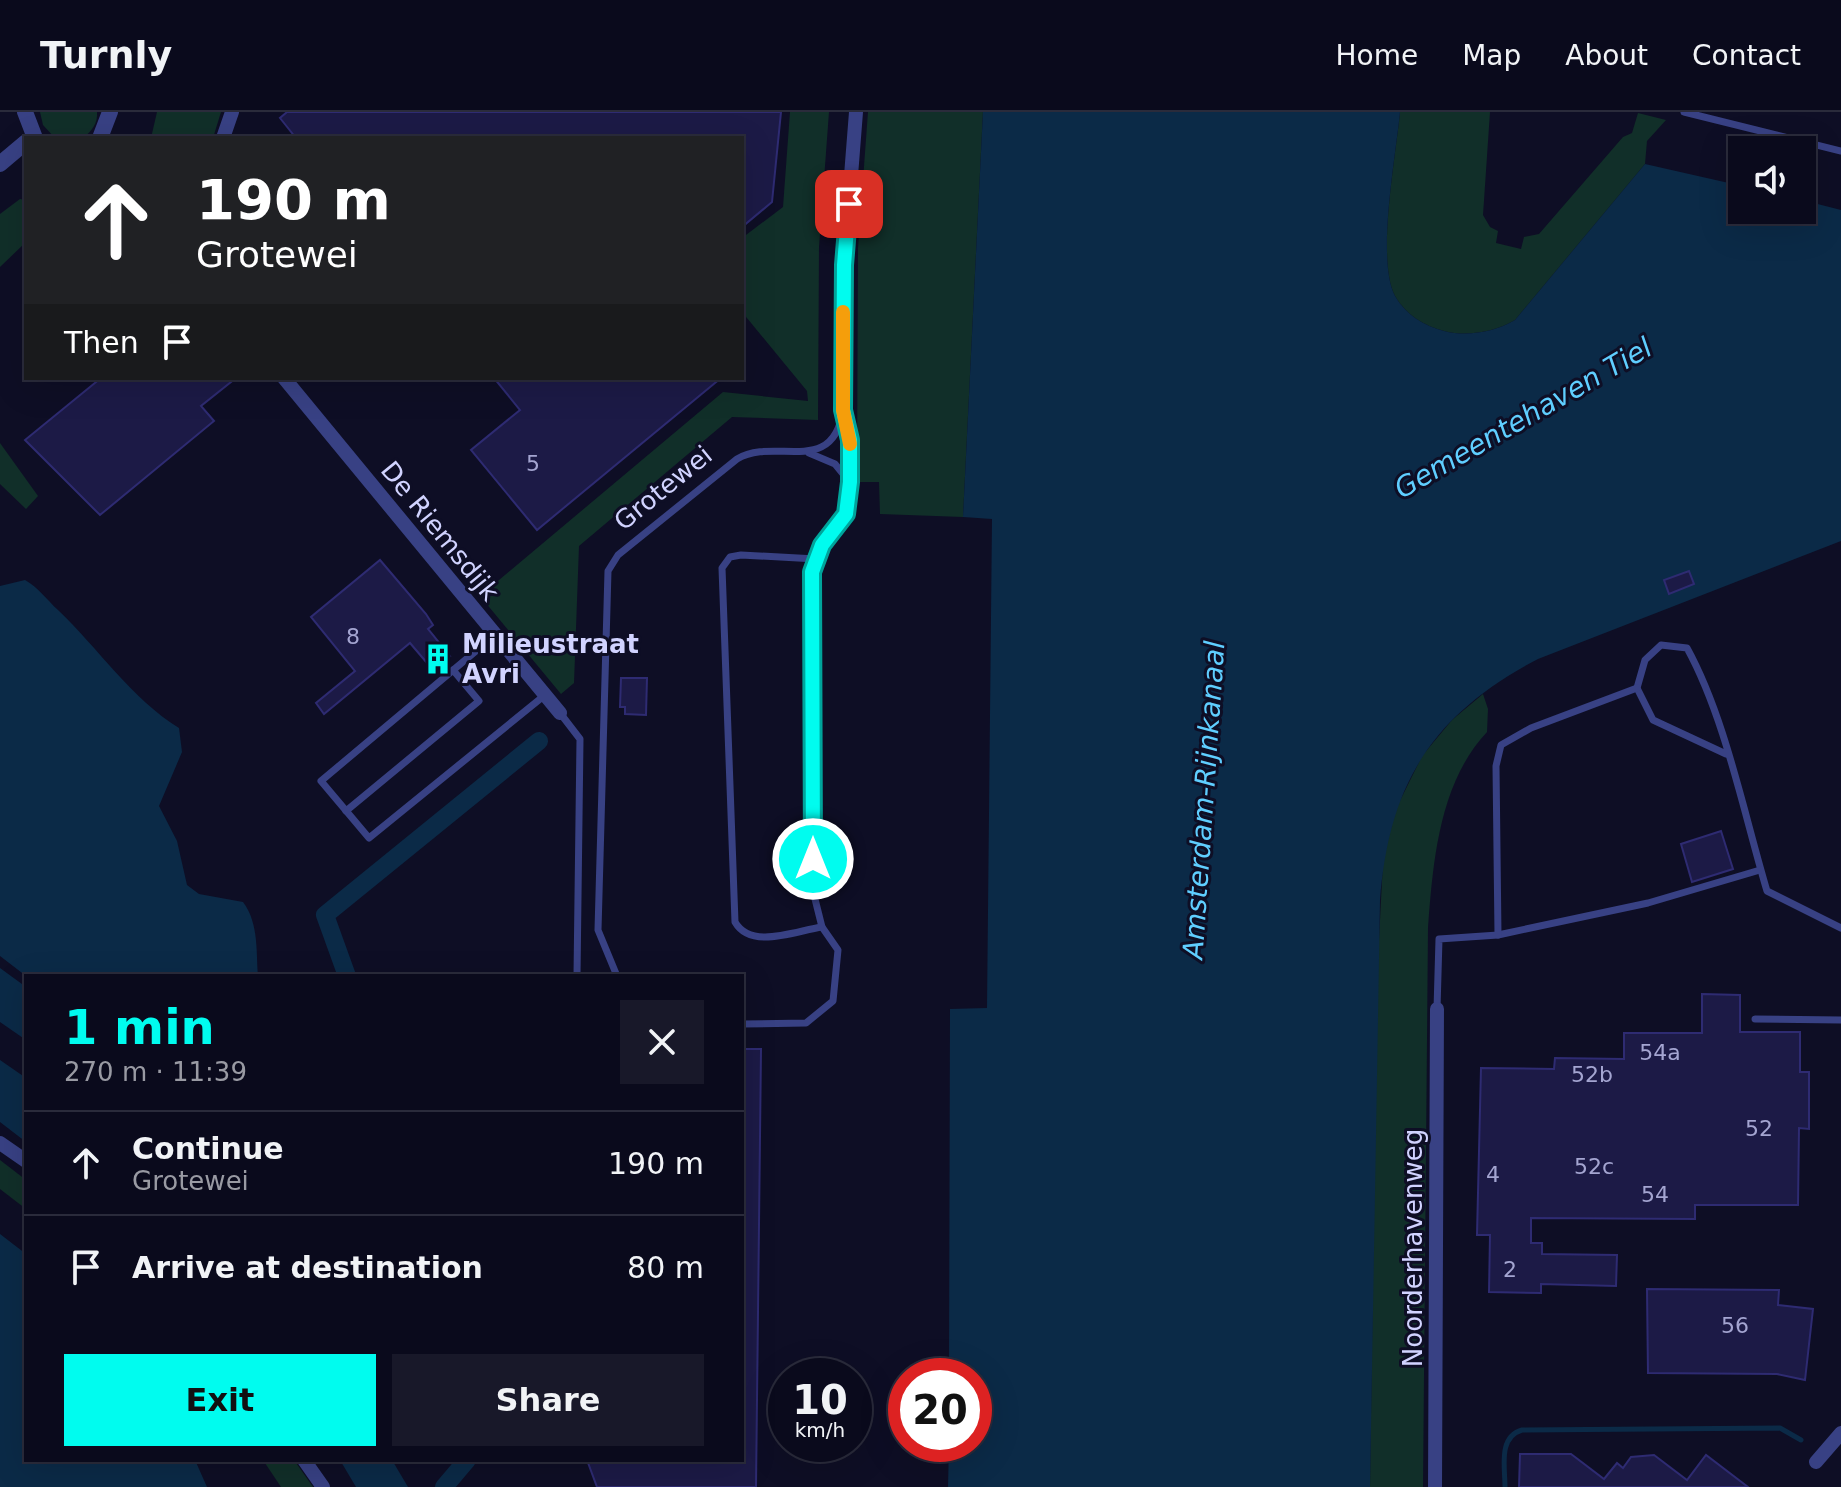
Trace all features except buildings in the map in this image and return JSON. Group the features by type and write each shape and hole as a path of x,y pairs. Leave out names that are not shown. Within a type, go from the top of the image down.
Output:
{"street":[{"path":"25,112 30,136"},
{"path":"101,136 110,112"},
{"path":"224,136 232,112"},
{"path":"843,410 844,265 856,112"},
{"path":"0,164 24,145"},
{"name":"De Riemsdijk","path":"286,380 560,713"},
{"name":"Noorderhavenweg","path":"1435,1487 1437,1009"},
{"path":"0,1143 24,1160"},
{"path":"1816,1462 1841,1433"},
{"path":"305,1462 323,1487"}],"lane":[{"path":"1684,112 1841,151"},
{"path":"843,410 837,431 809,453 835,464 850,482"},
{"path":"744,1024 806,1023 825,1011 836,990 838,950 822,927 813,891 812,572 822,545 846,514 850,440 843,410"},
{"name":"Grotewei","path":"616,974 598,930 608,571 618,555 747,453 809,453"},
{"path":"816,559 741,555 730,557 722,568 735,922 741,933 755,938 822,927"},
{"path":"495,635 321,781 369,838 545,695"},
{"path":"1726,754 1653,720 1637,688 1645,660 1661,645 1687,648 1704,678 1767,891 1841,928"},
{"path":"346,811 479,701 453,670"},
{"path":"1498,935 1496,766 1501,745 1531,728 1637,688"},
{"path":"560,713 580,739 577,974"},
{"path":"1437,1009 1439,939 1498,935 1648,903 1760,870"},
{"path":"1755,1019 1841,1020"}],"green space":[{"path":"40,112 97,112 94,126 85,136 53,136 43,125"},
{"path":"157,112 221,112 214,136 151,136"},
{"path":"790,112 829,112 819,247 818,420 732,417 579,546 574,683 561,694 480,596 723,392 808,401 807,391 744,314 744,236 783,207"},
{"path":"868,112 983,112 963,517 880,514 879,482 857,482 858,248"},
{"path":"1400,112 1490,112 1483,215 1490,227 1498,231 1496,243 1521,249 1524,237 1539,234 1623,137 1632,133 1638,113 1666,120 1647,141 1645,164 1515,320 1490,330 1462,334 1437,329 1416,318 1399,302 1390,280 1387,233"},
{"path":"20,199 24,200 24,244 0,267 0,214"},
{"path":"0,443 38,496 26,509 0,484"},
{"path":"1483,694 1488,709 1487,732 1458,775 1441,824 1428,928 1423,1487 1370,1487 1377,979 1383,861 1394,813 1422,756 1452,720"},
{"path":"0,1160 24,1178 24,1207 0,1189"},
{"path":"264,1462 295,1462 313,1487 281,1487"}],"water":[{"path":"983,112 1400,112 1387,233 1390,280 1395,296 1410,314 1429,326 1453,333 1481,332 1515,320 1645,164 1728,183 1728,224 1816,224 1816,204 1841,210 1841,541 1538,659 1501,680 1470,703 1423,756 1406,787 1385,858 1380,900 1370,1487 948,1487 949,1462 992,1462 992,1358 949,1358 950,1009 987,1008 992,519 963,517"},
{"path":"25,580 38,590 146,703 179,728 182,752 159,806 177,841 187,885 199,894 243,902 248,910 256,938 258,974 24,974 0,956 0,586"},
{"path":"0,968 24,986 24,1039 0,1022"},
{"path":"0,1060 24,1077 24,1140 0,1122"},
{"path":"0,1234 24,1252 24,1462 196,1462 207,1487 0,1487"},
{"path":"341,1462 393,1462 408,1487 356,1487"}],"waterway":[{"path":"346,974 325,915 539,741"},
{"path":"1505,1487 1506,1446 1509,1439 1522,1430 1780,1428 1801,1440"},
{"path":"444,1487 465,1462"}],"slow traffic":[{"path":"843,312 843,410 850,444"}],"place":[{"name":"Milieustraat Avri","path":"438,659"}],"route":[{"path":"813,859 812,572 822,545 846,514 850,482 850,440 843,410 844,265 849,204"}],"water label":[{"name":"Gemeentehaven Tiel","path":"1523,418"},
{"name":"Amsterdam-Rijnkanaal","path":"1204,800"}]}
